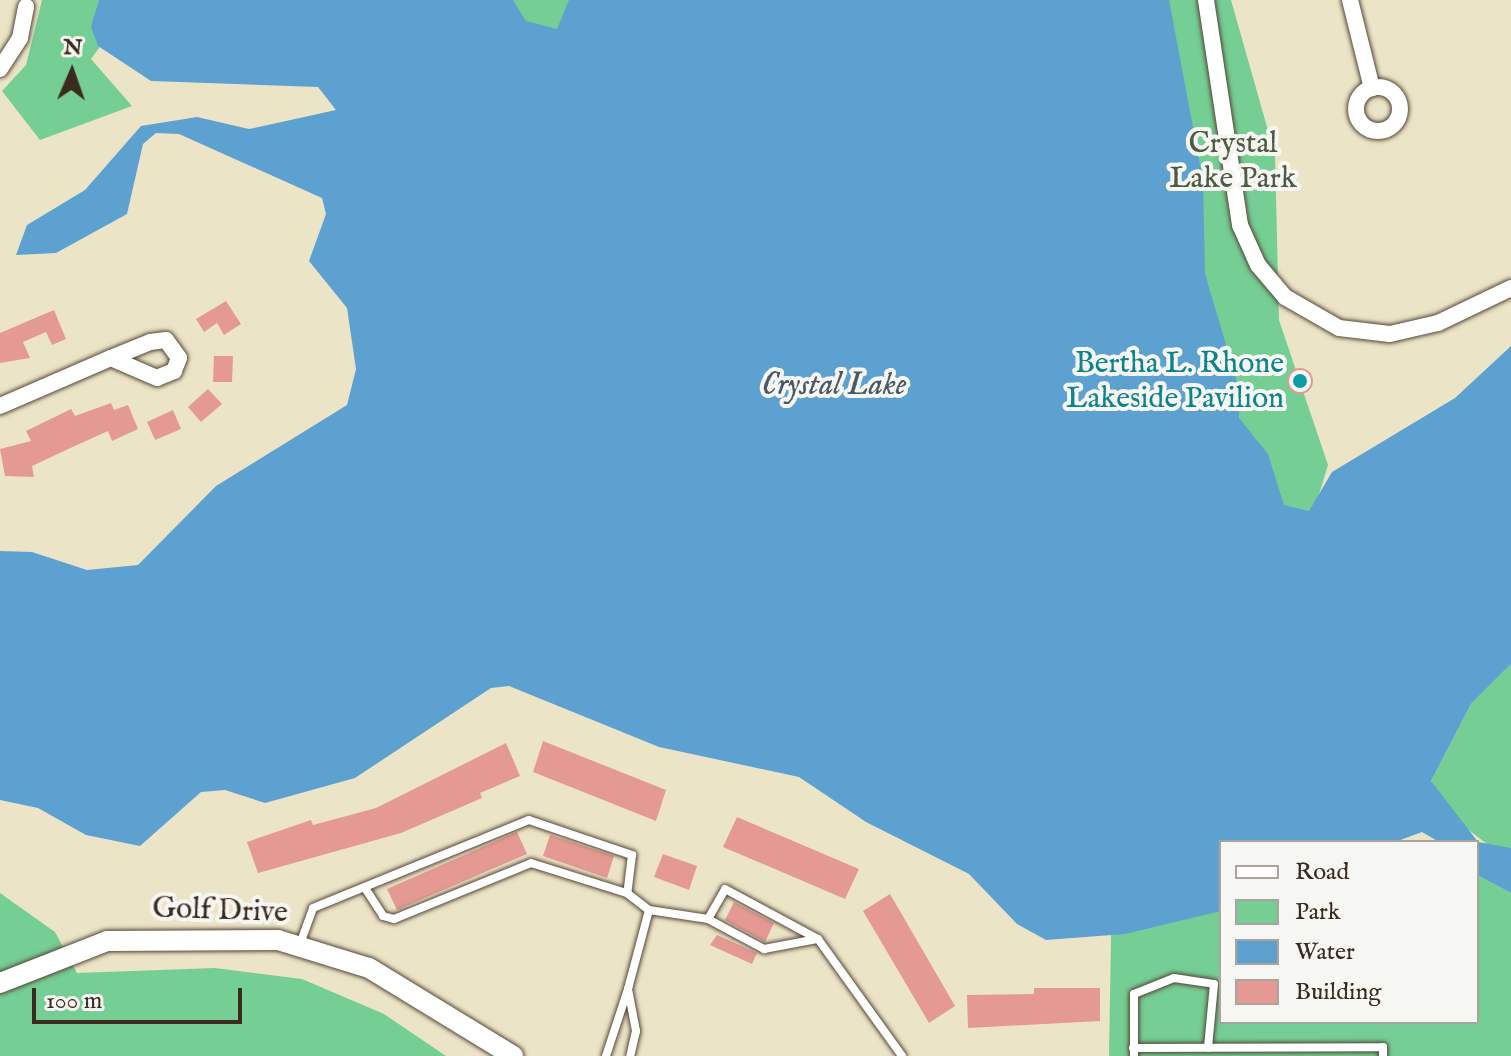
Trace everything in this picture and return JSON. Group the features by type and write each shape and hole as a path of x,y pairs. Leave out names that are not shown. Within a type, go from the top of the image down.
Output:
{"street":[{"path":"1206,0 1240,225 1258,265 1285,297 1339,328 1390,334 1438,323 1511,288"},
{"path":"1350,0 1372,88"},
{"path":"0,69 20,38 26,7"},
{"path":"0,406 111,358"},
{"name":"Golf Drive","path":"0,983 52,957 119,939 235,935 300,944 378,973 513,1056"}],"lane":[{"path":"300,944 313,908 529,820 632,855 627,893"},
{"path":"365,888 383,916 394,919 531,863 627,893 649,910 708,919 764,949 818,939"},
{"path":"708,919 725,889 818,939 902,1056"},
{"path":"606,1056 649,910"},
{"path":"1208,1048 1214,984 1174,978 1138,988 1134,1052 1208,1048 1310,1052 1383,1047 1383,1056"},
{"path":"628,989 636,1031 630,1056"}],"green space":[{"path":"42,0 134,0 91,59 132,106 40,140 2,91 26,65"},
{"path":"415,0 633,0 577,58"},
{"name":"Crystal Lake Park","path":"1144,0 1231,0 1275,155 1279,320 1328,465 1309,527 1278,514 1228,405"},
{"path":"1511,664 1511,848 1491,847 1458,822 1431,781 1471,704"},
{"path":"1479,876 1511,893 1511,1056 1109,1056 1111,935 1219,911 1219,1024 1479,1024"},
{"path":"0,893 55,932 77,973 215,968 302,979 384,1014 446,1056 0,1056"}],"water":[{"name":"Crystal Lake","path":"99,0 513,0 526,21 557,29 569,0 1169,0 1203,180 1205,274 1239,388 1239,418 1268,454 1284,505 1309,511 1332,472 1455,398 1511,346 1511,664 1471,704 1431,781 1476,840 1436,840 1422,832 1400,840 1219,840 1219,911 1125,934 1046,940 1017,924 969,874 866,822 799,777 659,747 509,686 491,688 355,778 265,803 225,790 201,792 140,846 86,835 38,808 0,800 0,551 32,552 87,570 138,565 216,486 347,405 356,369 347,308 309,261 326,214 322,198 179,134 156,133 143,144 127,214 56,253 16,255 27,225 85,190 141,126 197,117 249,129 336,110 318,87 151,81 98,46 91,27"},
{"name":"Crystal Lake","path":"1479,842 1511,848 1511,893 1479,876"}],"building":[{"path":"226,301 241,324 224,335 217,323 204,332 196,319"},
{"path":"54,310 66,339 52,345 46,332 23,342 30,358 0,363 0,333"},
{"path":"214,356 233,356 232,382 213,382"},
{"name":"Bertha L. Rhone Lakeside Pavilion","path":"1300,368 1309,372 1313,381 1309,390 1300,394 1291,390 1287,381 1291,372"},
{"path":"208,389 222,404 201,422 188,407"},
{"path":"111,403 114,410 128,405 138,429 112,441 108,431 66,450 32,466 34,477 5,476 0,449 31,441 26,431 71,409 75,416"},
{"path":"173,410 181,429 155,440 147,422"},
{"path":"543,741 666,790 656,821 533,772"},
{"path":"506,743 520,776 480,793 482,798 401,833 258,873 247,842 311,820 313,825 376,808"},
{"path":"737,817 859,869 845,899 723,847"},
{"path":"517,832 527,854 397,910 387,889"},
{"path":"550,835 614,856 607,878 543,856"},
{"path":"663,854 697,866 689,890 654,877"},
{"path":"890,894 955,1006 929,1023 863,911"},
{"path":"734,902 774,923 765,942 725,920"},
{"path":"717,935 757,953 752,964 710,945"},
{"path":"1034,988 1100,988 1100,1021 968,1028 967,995 1034,994"}],"place":[{"name":"Bertha L. Rhone Lakeside Pavilion","path":"1300,381"}]}
